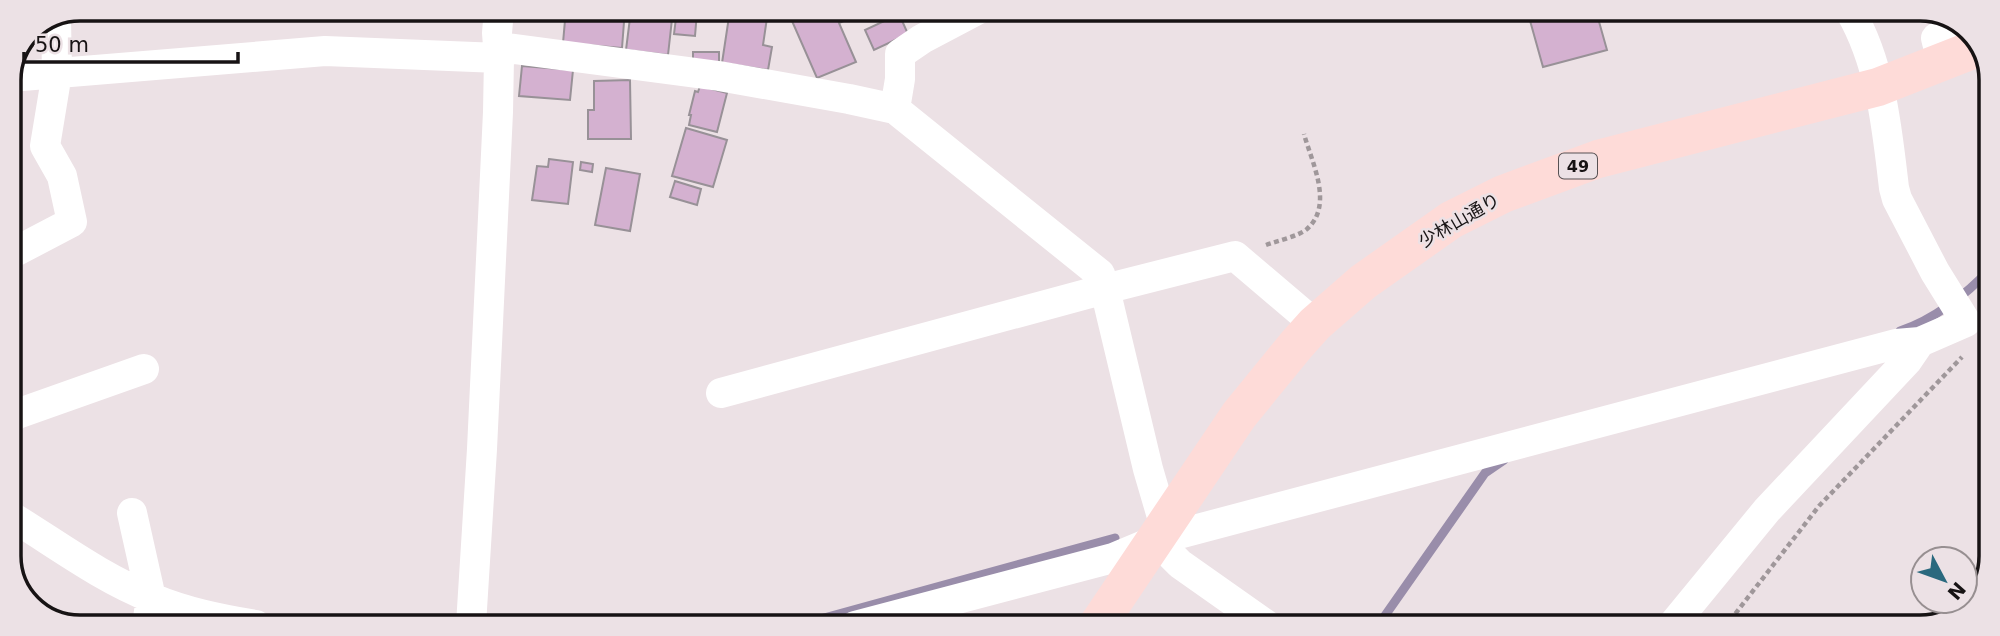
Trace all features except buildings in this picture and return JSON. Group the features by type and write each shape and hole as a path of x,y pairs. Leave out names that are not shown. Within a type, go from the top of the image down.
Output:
{"main road":[{"name":"少林山通り","path":"1105,615 1239,415 1272,373 1315,324 1363,282 1451,220 1503,194 1598,159 1878,87 1971,51"}],"street":[{"path":"472,615 483,436 499,53 498,21"},
{"path":"895,109 900,79 900,54 942,21"},
{"path":"897,615 1113,558 1160,534 1896,344 1920,342 1966,322 1935,272 1897,199 1886,116 1864,37 1855,21"},
{"path":"21,249 72,222 62,176 45,146 57,73 56,27"},
{"path":"1942,62 1936,38 1951,30"},
{"path":"21,76 325,51 499,53 719,76 895,109 1100,274 1148,469 1160,534 1180,564 1252,615"},
{"path":"721,393 1235,256 1315,324"},
{"path":"1681,615 1767,510 1908,361 1920,342"},
{"path":"21,406 144,369"},
{"path":"132,513 149,611"},
{"path":"21,522 109,577 149,611 184,615"}],"path":[{"path":"1235,256 1306,231 1319,215 1320,189 1304,134"},
{"path":"1966,322 1979,333"},
{"path":"1734,615 1819,506 1979,339"}],"waterway":[{"path":"1900,331 1948,306 1979,279"},
{"path":"1385,615 1485,473 1504,460"},
{"path":"835,615 1115,538"}]}
